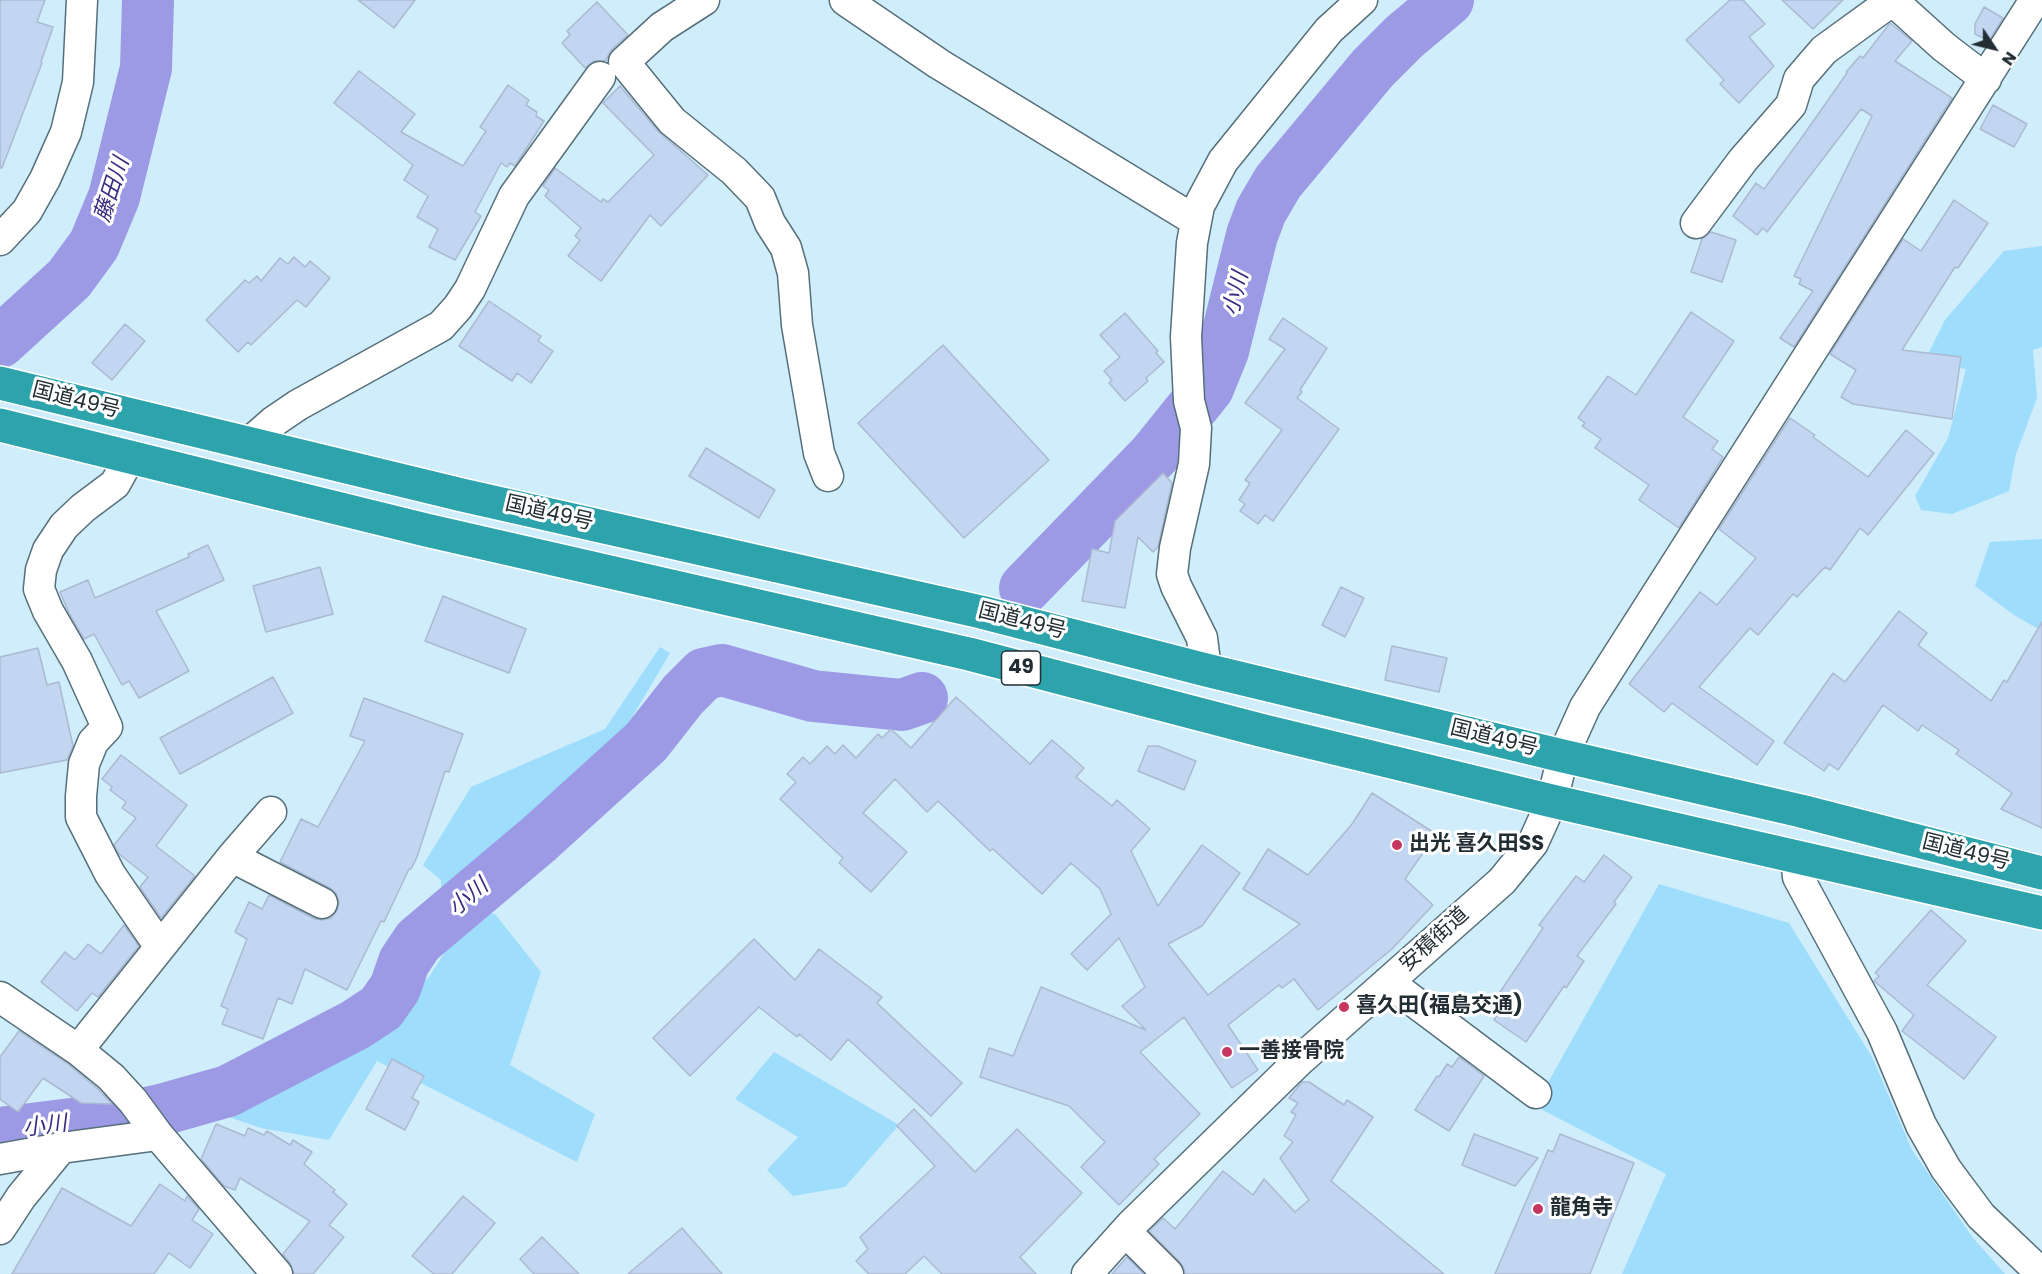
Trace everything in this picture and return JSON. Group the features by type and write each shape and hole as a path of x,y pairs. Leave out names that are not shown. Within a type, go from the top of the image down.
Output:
{"highway":[{"name":"国道49号","path":"13,386 462,495 981,612 1206,670 1801,811 2042,873"},
{"name":"国道49号","path":"2,429 130,457 426,530 969,654 1552,801 2042,913"}],"street":[{"path":"0,240 27,212 66,132 78,82 82,0"},
{"path":"704,0 662,27 624,62 672,121 734,171 760,198 786,248 793,273 797,325 819,453 828,476"},
{"path":"845,0 939,64 1196,221"},
{"path":"1206,670 1202,638 1172,574 1175,548 1194,464 1186,337 1192,243 1199,206 1223,161 1329,30 1362,0"},
{"path":"1696,223 1743,160 1791,105 1799,79 1824,50 1893,0 1944,47 1986,79"},
{"name":"安積街道","path":"1087,1274 1126,1232 1299,1061 1502,881 1533,843 1552,801 1563,756 1585,707 2035,0"},
{"path":"249,443 273,422 298,405 441,326 470,289 514,196 600,77"},
{"path":"130,457 116,484 83,508 64,526 48,550 40,570 39,589 48,611 77,661 107,727 93,742 84,764 81,817 110,874 160,947"},
{"path":"78,1050 232,857 271,812"},
{"path":"232,857 322,903"},
{"path":"1796,857 1798,877 1881,1032 1921,1125 1946,1169 1981,1216 2042,1274"},
{"path":"1388,982 1536,1093"},
{"path":"0,997 78,1050 111,1077 277,1274"},
{"path":"0,1159 61,1148 147,1120"},
{"path":"0,1229 21,1197 61,1148"},
{"path":"1126,1232 1168,1274"}],"shaded area":[{"path":"2042,246 2042,347 2033,350 2037,398 2016,454 2009,491 1952,514 1921,510 1915,496 1948,438 1966,369 1925,360 1945,320 2004,251"},
{"path":"2042,539 2042,631 2014,615 1975,586 1990,542"},
{"path":"660,647 670,653 634,714 623,752 442,902 441,880 423,865 471,787 605,729"},
{"path":"1659,884 1789,923 1872,1057 1912,1150 1973,1238 2005,1274 1622,1274 1666,1174 1535,1106"},
{"path":"480,912 495,914 541,972 510,1065 595,1114 577,1162 377,1061 329,1140 261,1128 214,1112 289,1085 327,1055 391,1012 429,977 450,944"},
{"path":"774,1052 899,1125 845,1187 793,1196 767,1170 798,1137 735,1099"}],"building":[{"path":"0,0 45,0 37,22 53,27 42,63 2,168 0,168"},
{"path":"358,0 415,0 394,28"},
{"path":"1730,0 1743,0 1765,24 1749,37 1774,66 1739,103 1720,84 1724,80 1686,40"},
{"path":"1782,0 1843,0 1813,29"},
{"path":"597,2 628,35 612,49 605,61 594,61 585,68 562,43 570,35 567,31"},
{"path":"1984,7 2003,18 1989,41 1975,34 1975,24"},
{"path":"1890,23 1912,41 1895,61 1952,98 1794,347 1780,338 1813,291 1799,284 1801,279 1794,276 1872,116 1861,109 1767,232 1763,228 1757,235 1733,216 1756,183 1764,189 1846,72 1860,56 1863,58"},
{"path":"359,71 415,114 401,132 463,166 486,131 480,127 508,85 529,100 526,105 537,112 536,116 544,121 515,166 510,163 507,167 501,163 475,212 481,216 455,260 429,247 438,229 417,217 428,196 404,180 413,165 334,103"},
{"path":"620,86 659,132 708,175 661,226 650,215 601,281 568,256 580,240 575,236 581,228 545,196 549,190 543,186 555,168 601,202 603,199 608,202 654,155 603,103"},
{"path":"1993,105 2027,124 2014,147 1980,129"},
{"path":"1954,200 1988,223 1958,268 1955,267 1902,350 1961,357 1952,419 1853,404 1841,397 1856,370 1830,354 1903,239 1921,251"},
{"path":"1711,232 1736,240 1722,282 1691,272 1702,239"},
{"path":"294,257 305,267 310,261 330,278 306,307 297,300 251,345 248,342 238,352 206,320 245,280 249,283 257,276 261,281 280,258 288,264"},
{"path":"489,301 541,336 538,341 553,351 531,383 517,373 512,381 459,346"},
{"path":"1691,312 1734,341 1683,417 1718,441 1712,449 1723,457 1679,528 1639,500 1649,485 1595,448 1601,439 1582,426 1585,423 1578,418 1608,376 1636,395"},
{"path":"1125,313 1158,351 1156,353 1164,362 1146,378 1148,381 1125,401 1109,383 1112,380 1104,371 1120,357 1100,335"},
{"path":"1283,318 1327,348 1297,398 1339,429 1273,521 1265,515 1258,524 1240,511 1245,504 1239,500 1250,483 1245,480 1282,430 1245,403 1285,349 1269,339"},
{"path":"125,324 145,341 112,380 92,363"},
{"path":"943,345 1049,460 964,538 858,423"},
{"path":"1790,418 1868,477 1906,430 1934,453 1868,535 1860,528 1830,570 1825,567 1797,597 1793,594 1758,635 1750,628 1699,687 1774,741 1757,765 1672,703 1664,712 1629,684 1700,592 1717,605 1756,558 1719,529"},
{"path":"706,448 775,490 759,518 689,476"},
{"path":"1163,473 1172,483 1158,547 1153,552 1138,537 1125,608 1082,601 1092,549 1109,553 1115,521"},
{"path":"208,545 224,580 156,611 189,671 139,698 129,681 122,685 94,634 84,639 60,592 88,580 95,598 189,557 188,554"},
{"path":"320,567 333,614 266,632 253,586"},
{"path":"1341,587 1364,598 1345,637 1322,625"},
{"path":"443,596 526,629 509,673 425,641"},
{"path":"1899,611 1927,633 1918,645 1991,701 2004,680 2007,682 2042,622 2042,828 2001,809 2012,793 1956,754 1959,750 1922,725 1918,731 1883,705 1838,770 1829,764 1824,771 1784,743 1833,673 1845,682"},
{"path":"1392,646 1447,658 1439,692 1385,680"},
{"path":"38,648 47,685 59,682 73,746 67,760 0,773 0,657"},
{"path":"273,677 293,713 180,774 160,738"},
{"path":"956,697 1030,764 1052,740 1084,768 1076,777 1112,806 1117,800 1150,829 1131,851 1158,906 1202,845 1240,873 1202,926 1168,944 1208,995 1300,924 1243,889 1268,849 1308,875 1352,824 1372,793 1436,834 1405,879 1433,905 1392,949 1318,1010 1294,979 1282,988 1279,985 1228,1025 1258,1070 1232,1088 1184,1017 1140,1052 1200,1114 1154,1159 1159,1164 1119,1205 1081,1167 1105,1142 1069,1106 980,1077 989,1048 1013,1056 1041,987 1146,1030 1122,1006 1145,987 1119,938 1087,970 1071,954 1111,914 1100,889 1071,863 1042,894 993,849 990,851 938,801 927,812 895,779 863,813 907,852 871,892 839,863 843,858 780,799 796,782 787,774 803,757 810,764 827,746 835,754 843,745 856,758 878,734 882,738 891,729 911,748"},
{"path":"364,698 463,734 449,772 445,771 417,857 384,922 381,921 347,990 305,969 292,1004 278,998 263,1039 222,1024 228,1009 221,1006 247,939 235,932 249,902 262,909 269,895 315,919 331,918 337,911 339,902 336,893 280,862 301,819 318,827 365,741 350,736"},
{"path":"1148,746 1158,746 1196,761 1184,790 1138,771"},
{"path":"121,755 187,805 156,846 195,876 161,918 140,887 148,877 119,854 114,845 136,818 122,808 126,802 110,790 112,787 102,779"},
{"path":"1604,855 1632,877 1614,902 1616,904 1577,956 1584,961 1526,1042 1494,1020 1501,1009 1492,1004 1543,928 1539,925 1576,876 1584,882"},
{"path":"1931,910 1966,941 1927,985 1996,1037 1964,1079 1902,1031 1914,1015 1874,981 1879,976 1875,973"},
{"path":"124,925 139,946 98,997 92,993 77,1011 41,982 65,952 75,960 88,944 101,954"},
{"path":"754,939 795,980 819,949 882,997 877,1003 962,1083 931,1116 848,1039 831,1060 799,1034 797,1037 759,1007 690,1076 653,1038"},
{"path":"19,1031 68,1064 112,1104 81,1103 43,1078 18,1112 0,1099 0,1057"},
{"path":"1459,1057 1484,1076 1449,1131 1415,1110 1437,1076 1439,1077 1447,1064 1452,1067"},
{"path":"392,1059 424,1076 412,1098 419,1102 405,1130 366,1109"},
{"path":"1302,1082 1309,1082 1344,1105 1347,1100 1373,1117 1331,1181 1444,1274 1185,1274 1180,1262 1149,1231 1163,1218 1175,1229 1223,1171 1253,1195 1264,1179 1295,1212 1309,1200 1280,1158 1293,1142 1284,1136 1296,1115 1291,1112 1298,1103 1289,1098"},
{"path":"914,1109 975,1172 1017,1129 1082,1193 1020,1257 1036,1274 942,1274 924,1256 905,1274 869,1274 856,1261 868,1249 860,1237 935,1166 897,1126"},
{"path":"216,1124 245,1136 248,1128 264,1135 267,1131 290,1145 293,1140 312,1152 304,1164 335,1190 333,1192 347,1204 329,1225 344,1237 313,1274 294,1274 283,1254 310,1221 240,1178 235,1190 224,1186 201,1159"},
{"path":"1474,1134 1538,1158 1515,1186 1462,1165"},
{"path":"1560,1134 1634,1163 1590,1274 1495,1274 1548,1150 1553,1152"},
{"path":"160,1184 185,1201 187,1196 199,1209 192,1220 213,1234 190,1268 169,1253 154,1274 12,1274 62,1188 131,1226"},
{"path":"463,1196 495,1223 452,1274 434,1274 412,1256"},
{"path":"682,1228 722,1274 628,1274"},
{"path":"542,1237 579,1274 534,1274 520,1259"},
{"path":"1127,1257 1144,1274 1112,1274"}],"waterway":[{"name":"藤田川","path":"0,342 69,279 94,245 114,197 146,68 148,0"},
{"name":"小川","path":"1025,588 1154,455 1208,388 1223,351 1252,235 1261,211 1278,182 1373,68 1404,37 1448,0"},
{"name":"小川","path":"0,1133 128,1117 228,1091 355,1025 381,1008 395,988 404,962 418,941 539,839 646,742 683,695 704,674 722,670 813,696 902,705 922,698"}],"place":[{"name":"出光 喜久田SS","path":"1397,845"},
{"name":"喜久田(福島交通)","path":"1344,1007"},
{"name":"一善接骨院","path":"1227,1052"},
{"name":"龍角寺","path":"1538,1209"}]}
